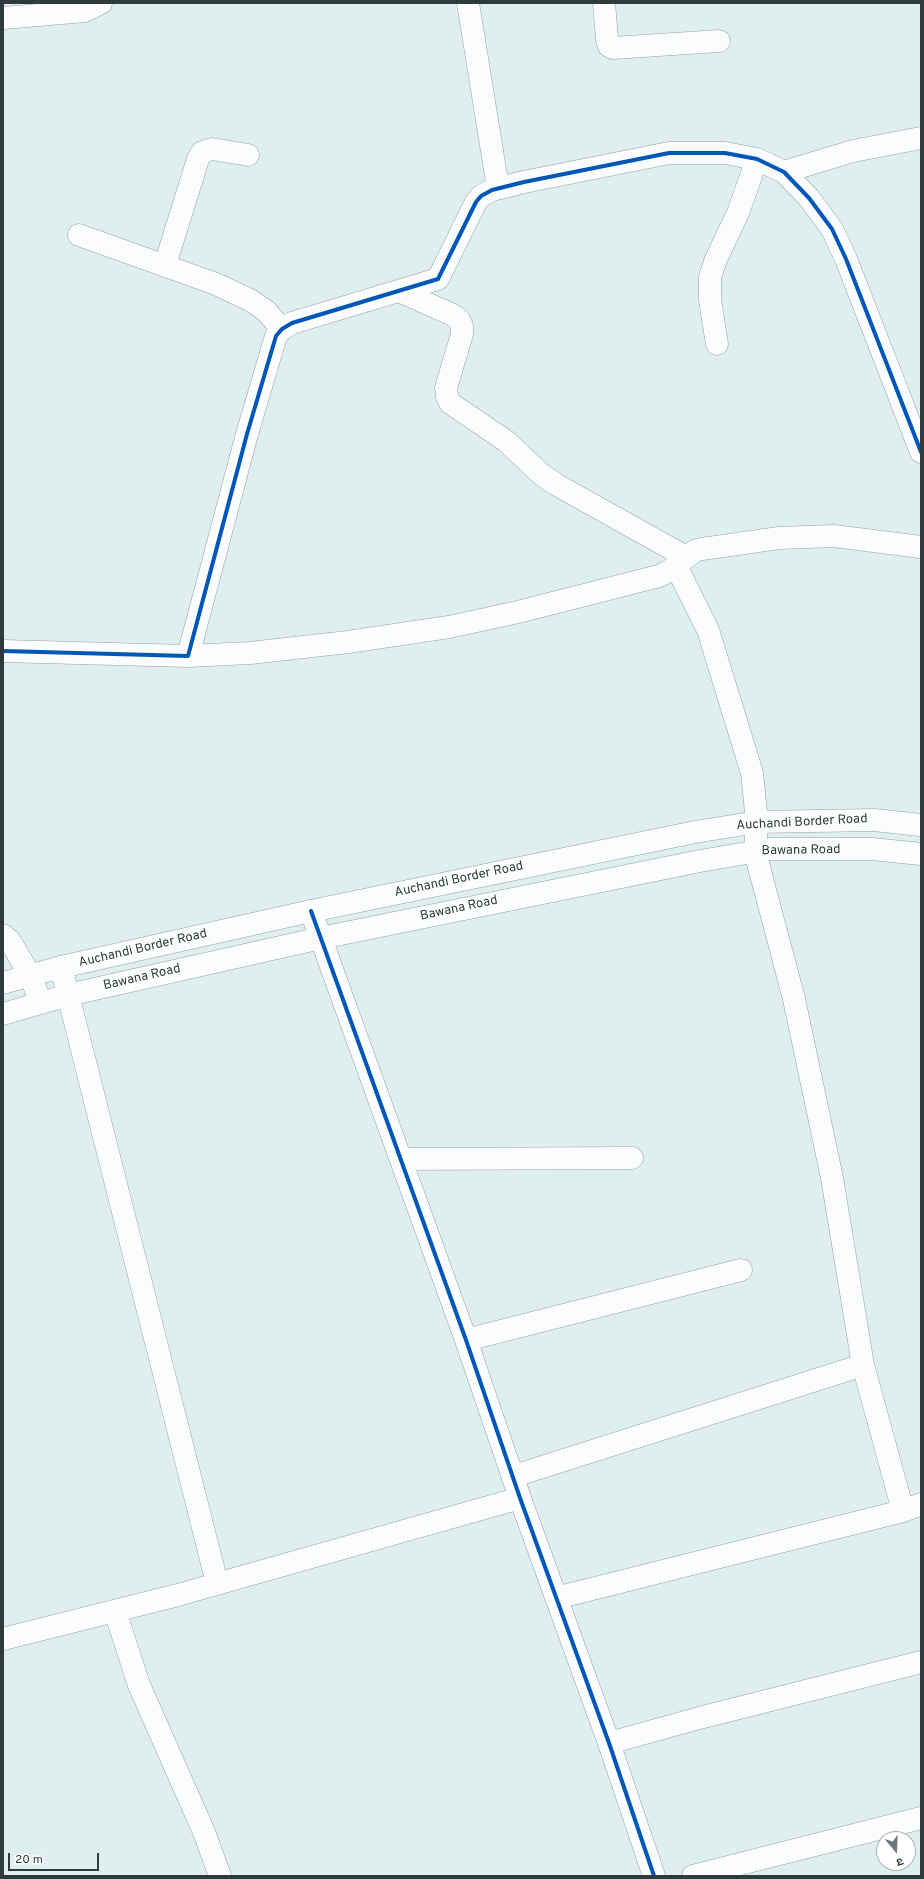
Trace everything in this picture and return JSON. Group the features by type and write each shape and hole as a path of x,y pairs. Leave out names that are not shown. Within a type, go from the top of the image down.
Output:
{"street":[{"path":"3,18 85,11 101,3"},
{"path":"468,3 498,188"},
{"path":"604,3 608,46 613,48 719,41"},
{"path":"784,172 853,151 921,138"},
{"path":"165,265 198,159 202,152 212,149 248,155"},
{"path":"188,656 247,434 276,336 282,329 292,323 438,279 476,202 481,196 498,188 669,153 725,153 757,159 784,172 809,198 835,235 846,259 921,452"},
{"path":"717,344 710,300 710,277 716,259 738,213 757,159"},
{"path":"79,235 216,284 250,300 266,311 282,329"},
{"path":"399,291 453,316 459,320 462,326 462,334 446,388 450,403 506,441 542,475 681,562 717,655 752,773 757,822 755,852 794,999 832,1178 863,1365 912,1508 556,1598"},
{"path":"3,650 188,656 250,653 348,642 449,627 518,612 659,576 696,550 702,549 779,538 834,536 921,547"},
{"name":"Auchandi Border Road","path":"3,983 61,967 311,911 694,832 757,822 874,820 921,825"},
{"name":"Bawana Road","path":"3,1014 68,995 320,938 608,879 755,852 770,850 872,849 921,854"},
{"path":"601,851 608,879"},
{"path":"439,885 447,912"},
{"path":"311,911 402,1159 514,1476 520,1498 609,1743 654,1876"},
{"path":"3,935 10,941 30,975 41,1003"},
{"path":"61,967 217,1584"},
{"path":"402,1159 632,1158"},
{"path":"466,1340 741,1270"},
{"path":"514,1476 863,1365"},
{"path":"3,1639 217,1584 520,1498"},
{"path":"115,1611 139,1685 204,1832 220,1876"},
{"path":"609,1743 703,1717 921,1662"},
{"path":"693,1876 921,1818"}],"cycle path":[{"path":"3,651 188,656 247,434 276,336 282,329 292,323 438,279 476,202 481,196 492,190 524,182 669,153 725,153 757,159 784,172 809,198 832,229 846,259 921,452"},
{"path":"311,911 466,1340 520,1498 609,1743 654,1876"}]}
